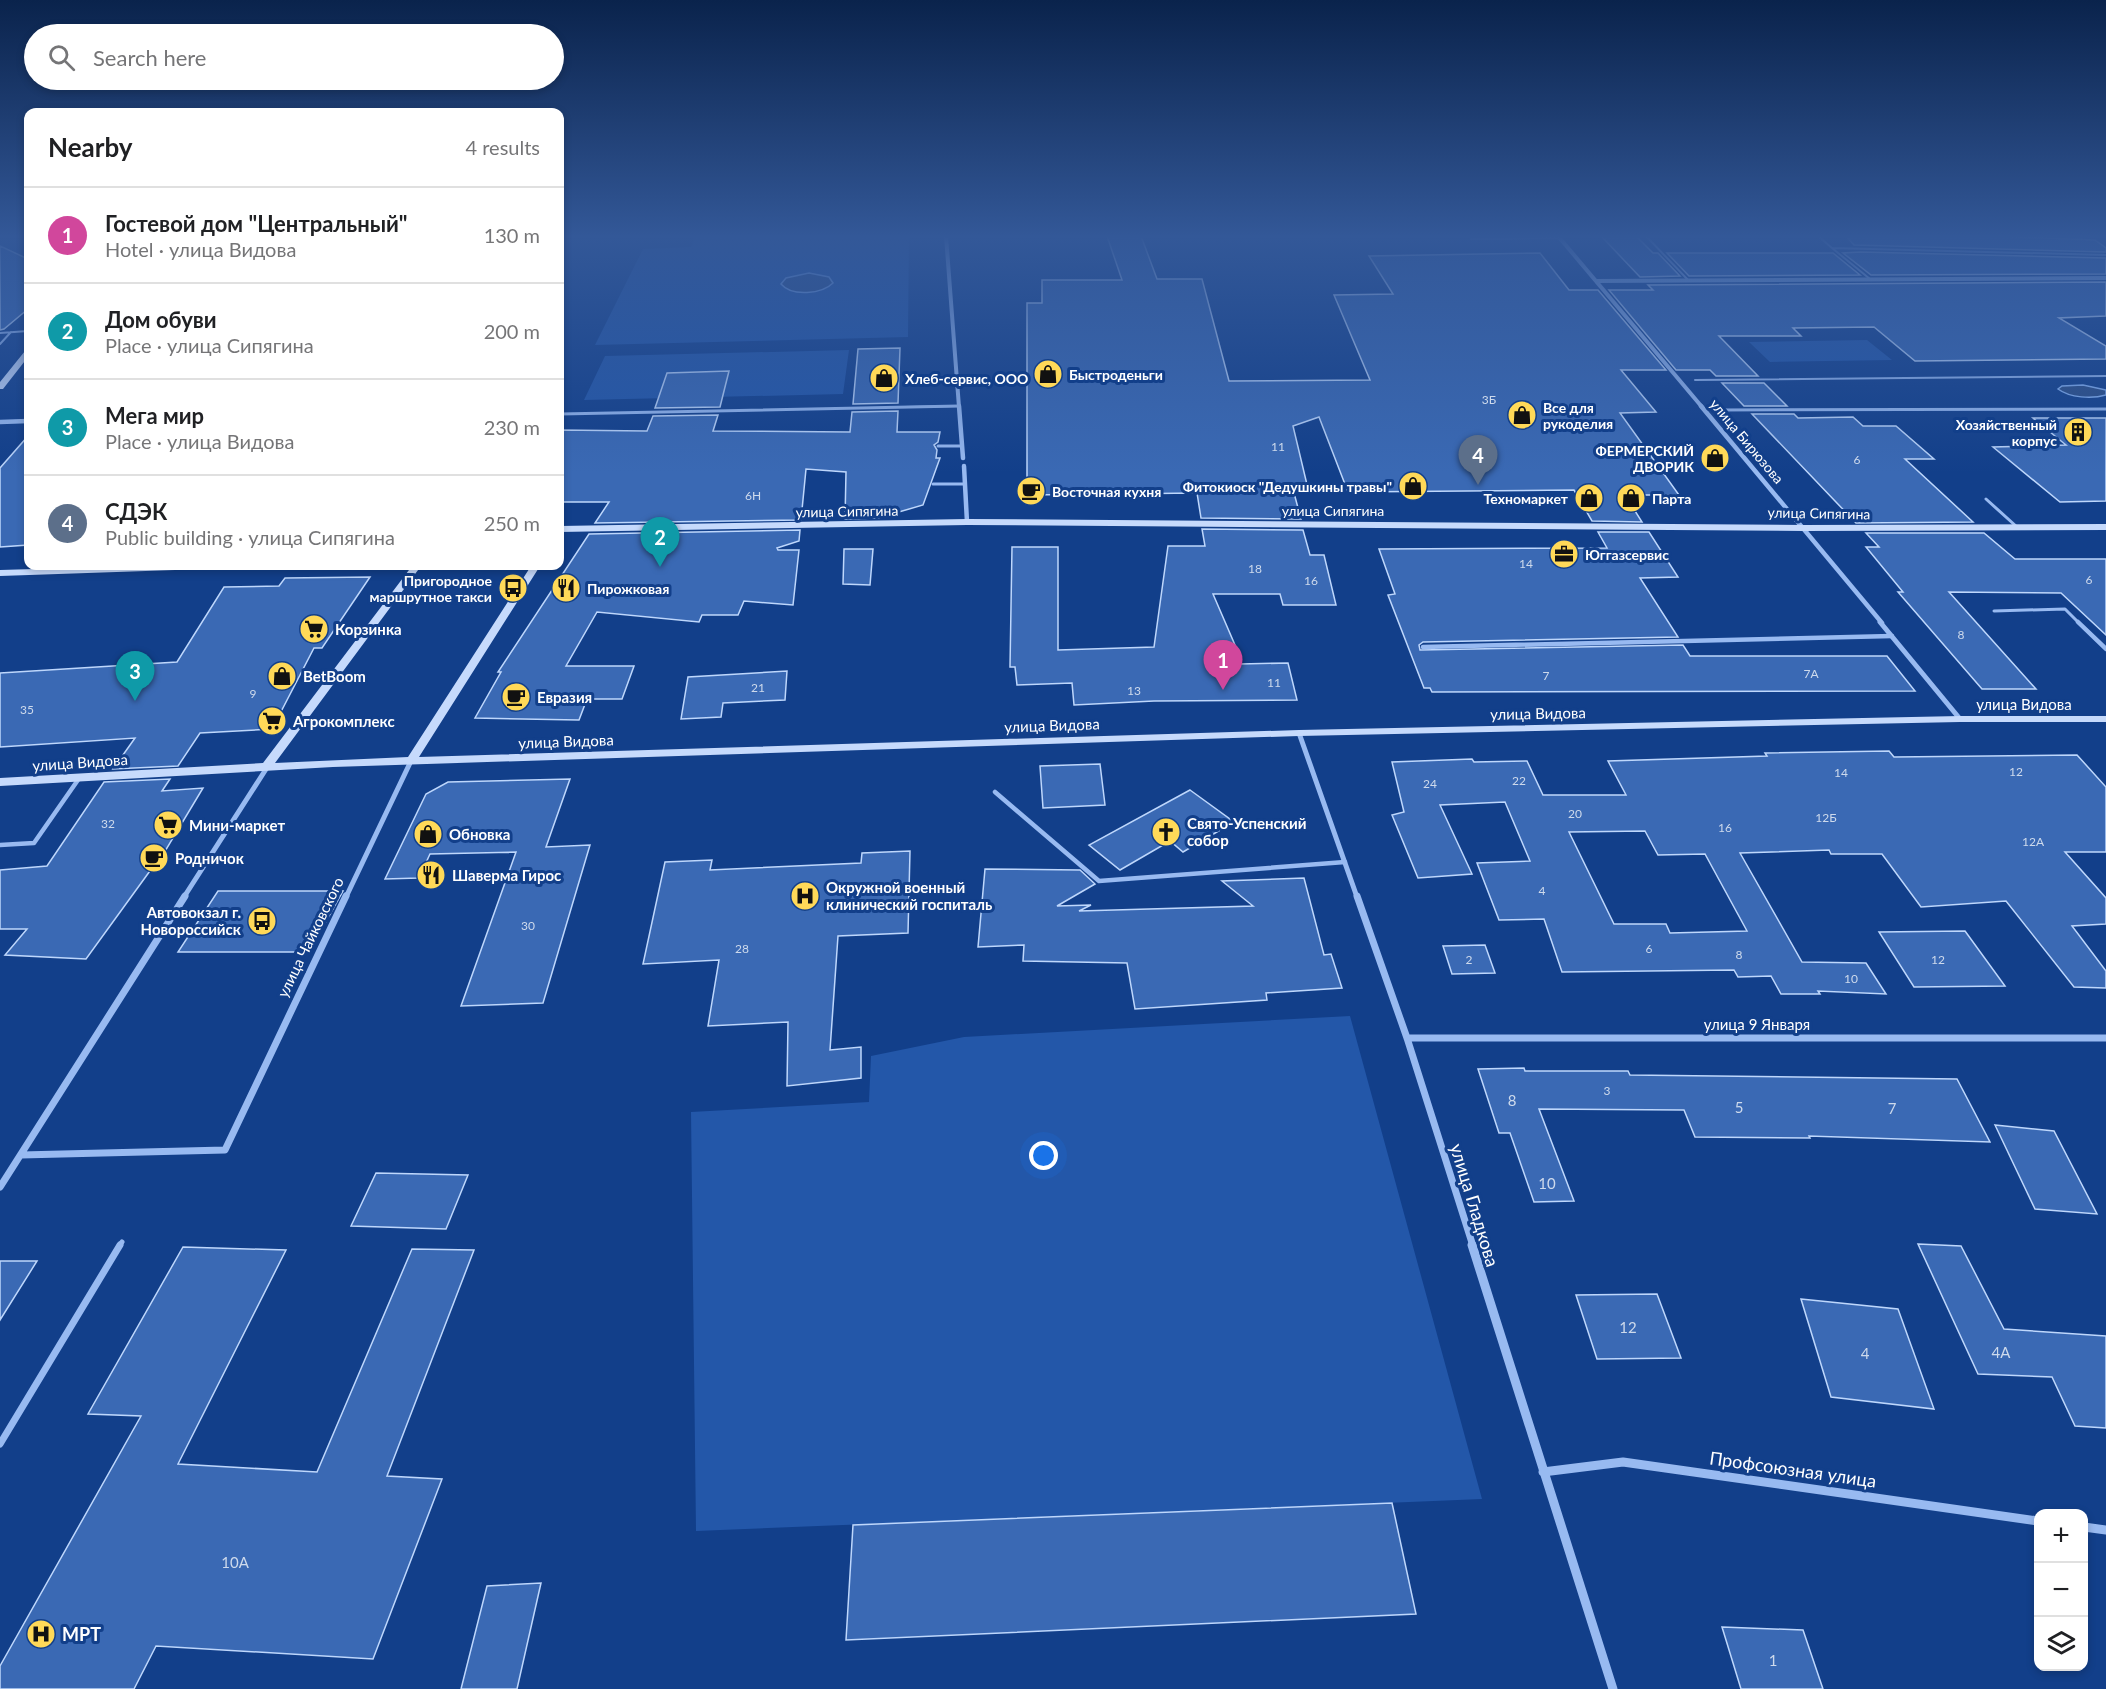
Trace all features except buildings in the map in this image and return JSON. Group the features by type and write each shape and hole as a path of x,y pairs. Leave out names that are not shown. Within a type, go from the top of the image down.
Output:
{"street":[{"path":"952,315 963,458"},
{"name":"улица Бирюзова","path":"1624,315 1804,528 1960,719"},
{"path":"0,387 24,358"},
{"path":"0,422 24,422"},
{"path":"964,466 967,522"},
{"name":"улица Сипягина","path":"564,529 967,522 1804,528 2106,527"},
{"path":"0,573 87,570"},
{"path":"0,1188 268,765 413,570"},
{"name":"улица Чайковского","path":"21,1155 225,1150 411,761 532,570"},
{"name":"улица Видова","path":"0,782 268,765 1299,733 1960,719 2106,719"},
{"name":"улица Гладкова","path":"1299,733 1407,1038 1612,1689"},
{"name":"улица 9 Января","path":"1407,1038 2106,1038"},
{"name":"Профсоюзная улица","path":"1543,1472 1623,1462 2034,1520"},
{"path":"2088,1528 2106,1530"}],"lane":[{"path":"0,333 24,331"},
{"path":"0,344 11,332"},
{"path":"1695,380 2106,376"},
{"path":"564,414 959,406"},
{"path":"1718,410 2106,409"},
{"path":"938,446 962,446"},
{"path":"933,484 964,484"},
{"path":"1986,499 2017,527"},
{"path":"1994,611 2065,609 2106,649"},
{"path":"1423,647 1892,636"},
{"path":"0,845 34,843 80,777"},
{"path":"995,792 1099,881 1345,862"},
{"path":"0,1444 122,1242"}],"shaded area":[{"path":"610,315 908,315 908,337 595,345"},
{"path":"1867,340 1892,360 1770,362 1749,342"},
{"path":"849,350 843,394 584,400 605,356"},
{"path":"2083,385 2106,390 2106,395 2075,396 2058,389 2062,386"},
{"path":"1350,1016 1482,1499 696,1531 691,1112 869,1102 871,1056 964,1037"}],"place":[{"name":"Быстроденьги","path":"1048,374"},
{"name":"Хлеб-сервис, ООО","path":"884,378"},
{"name":"Все для рукоделия","path":"1522,415"},
{"name":"Хозяйственный корпус","path":"2078,432"},
{"name":"ФЕРМЕРСКИЙ ДВОРИК","path":"1715,458"},
{"name":"СДЭК","path":"1478,485"},
{"name":"Фитокиоск \"Дедушкины травы\"","path":"1413,486"},
{"name":"Восточная кухня","path":"1031,491"},
{"name":"Техномаркет","path":"1589,498"},
{"name":"Парта","path":"1631,498"},
{"name":"Юггазсервис","path":"1564,554"},
{"name":"Дом обуви","path":"660,567"},
{"name":"Пригородное маршрутное такси","path":"513,588"},
{"name":"Пирожковая","path":"566,588"},
{"name":"Корзинка","path":"314,629"},
{"name":"BetBoom","path":"282,676"},
{"name":"Гостевой дом \"Центральный\"","path":"1223,690"},
{"name":"Евразия","path":"516,697"},
{"name":"Мега мир","path":"135,701"},
{"name":"Агрокомплекс","path":"272,721"},
{"name":"Мини-маркет","path":"168,825"},
{"name":"Свято-Успенский собор","path":"1166,832"},
{"name":"Обновка","path":"428,834"},
{"name":"Родничок","path":"154,858"},
{"name":"Шаверма Гирос","path":"431,875"},
{"name":"Окружной военный клинический госпиталь","path":"805,896"},
{"name":"Автовокзал г. Новороссийск","path":"262,921"},
{"name":"МРТ","path":"41,1634"}]}
